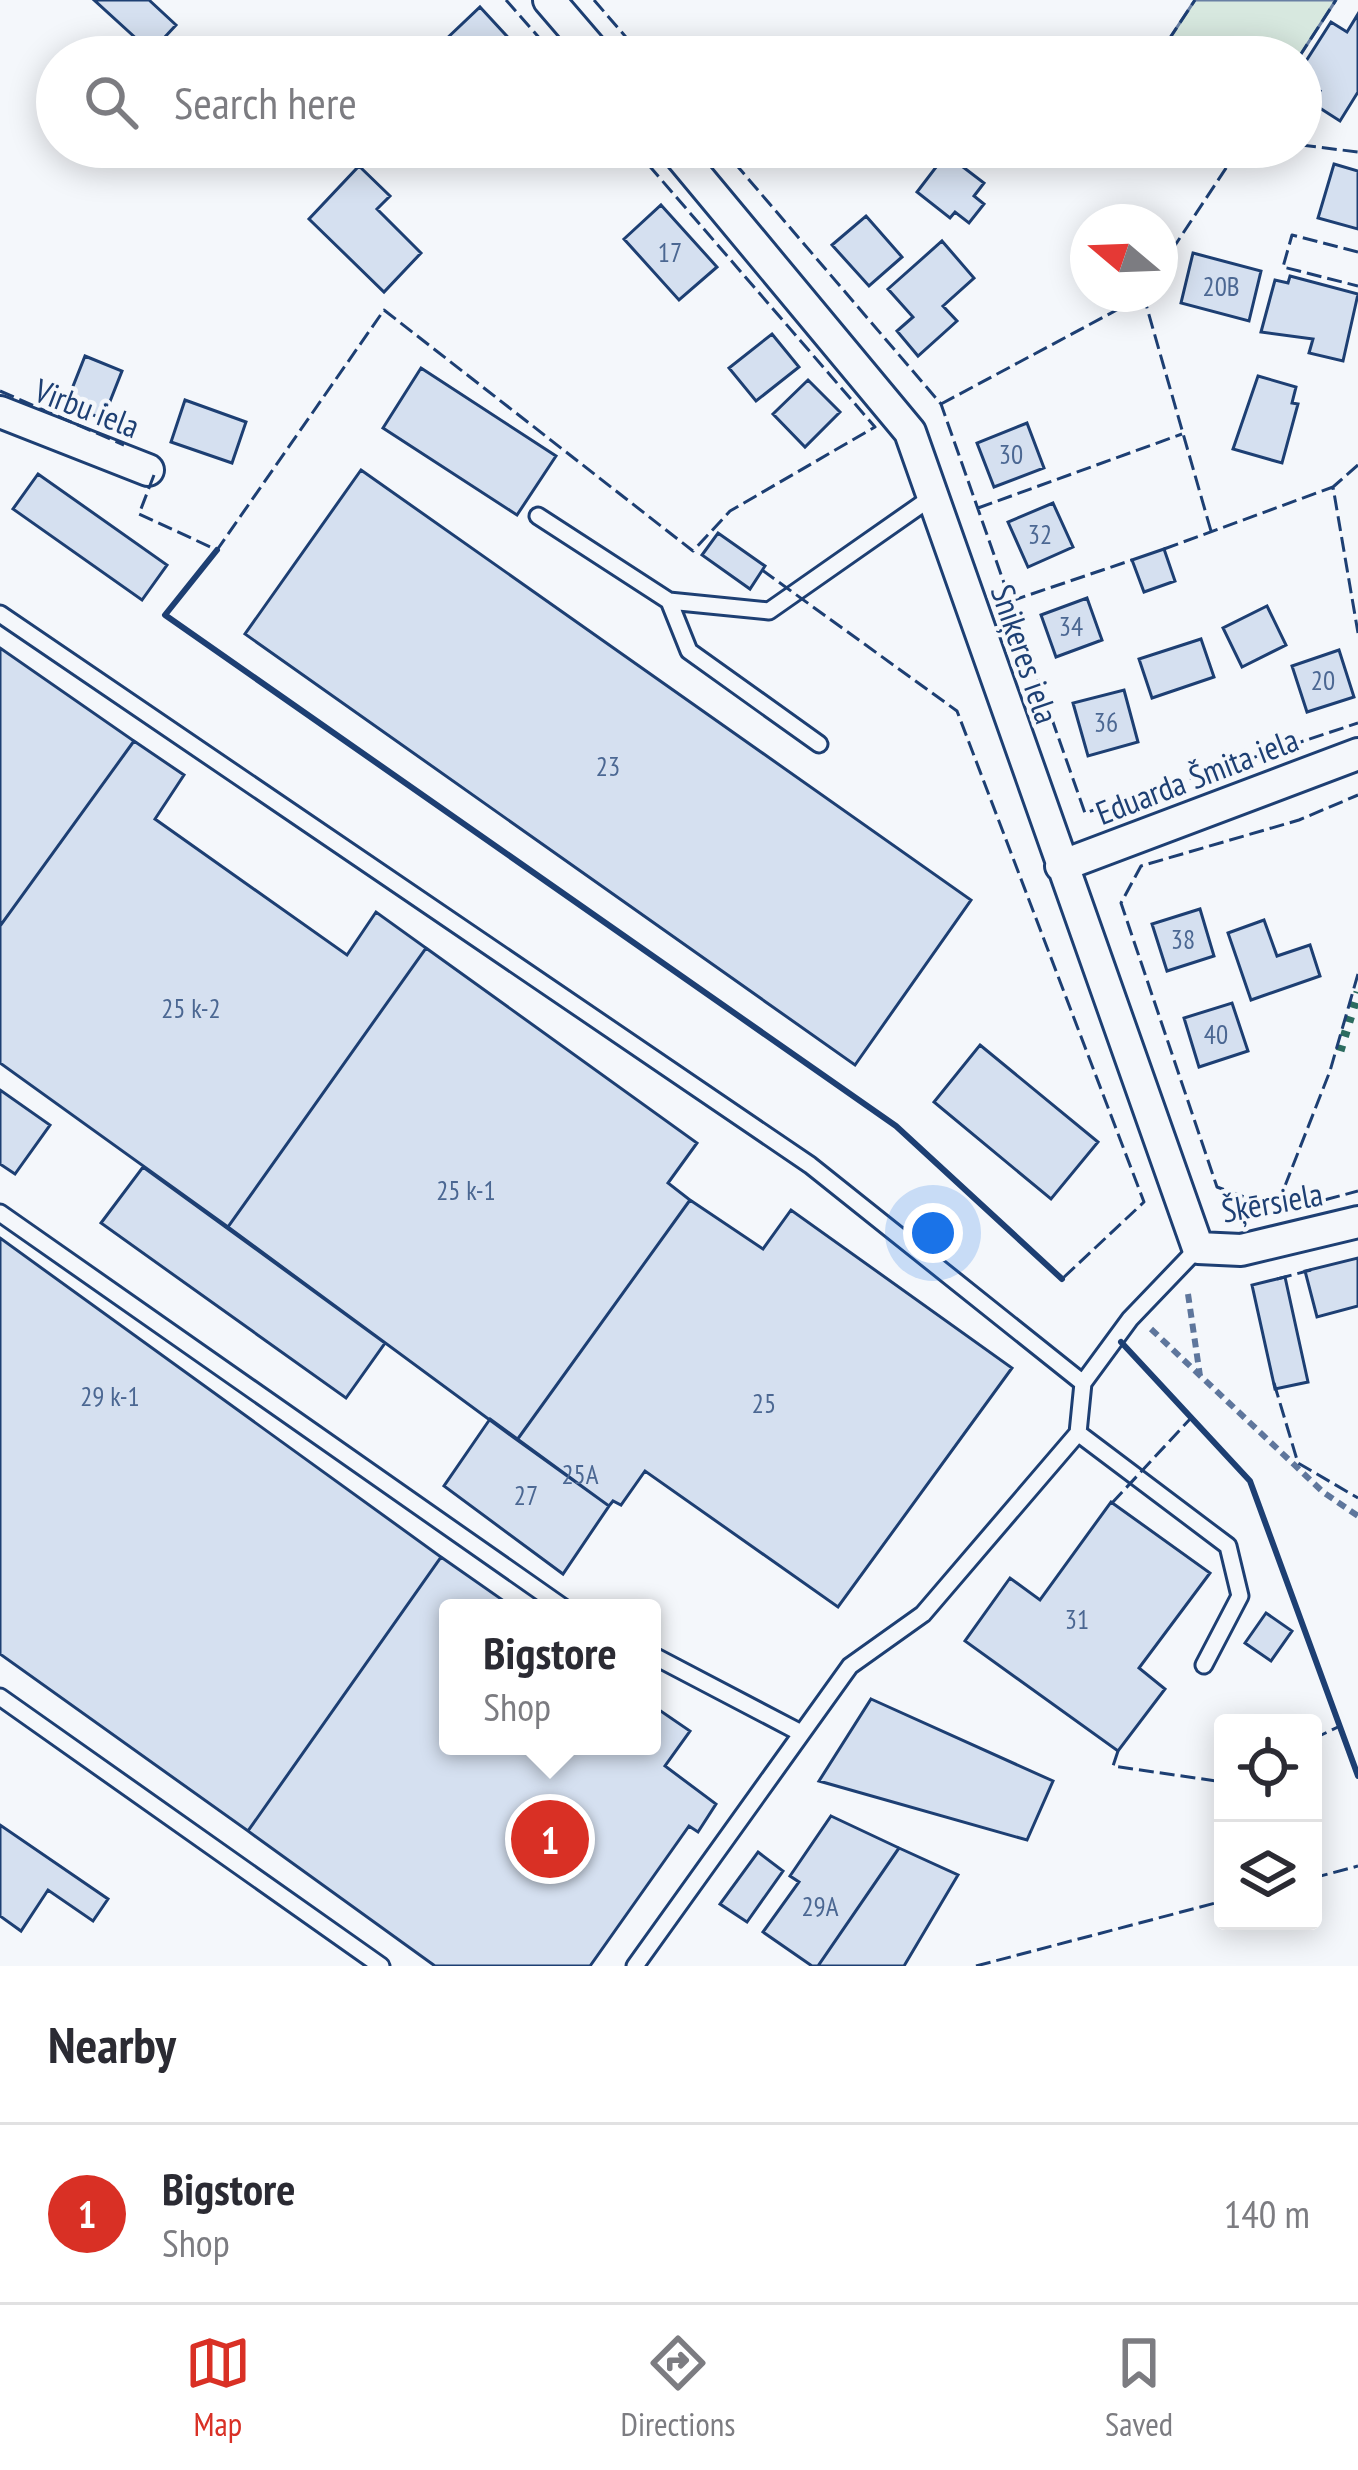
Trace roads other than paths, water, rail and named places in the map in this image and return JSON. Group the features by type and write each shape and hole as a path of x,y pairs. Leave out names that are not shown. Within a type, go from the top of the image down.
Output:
{"street":[{"path":"549,0 580,36"},
{"name":"Sniķeres iela","path":"690,168 910,432 1191,1258"},
{"name":"Virbu iela","path":"0,412 148,470"},
{"name":"Eduarda Šmita iela","path":"1060,866 1358,754"},
{"name":"Šķērsiela","path":"1191,1258 1358,1222"}],"lane":[{"path":"538,516 669,601 769,611 932,497"},
{"path":"669,601 688,650 819,744"},
{"path":"0,614 810,1165 1083,1383"},
{"path":"0,1213 551,1599"},
{"path":"635,1966 850,1666 923,1614 1078,1432 1083,1383 1136,1313 1191,1258"},
{"path":"1078,1432 1228,1546 1240,1596 1204,1665"},
{"path":"661,1659 799,1732"},
{"path":"0,1697 381,1966"}],"place":[{"name":"Bigstore","path":"550,1839"}]}
